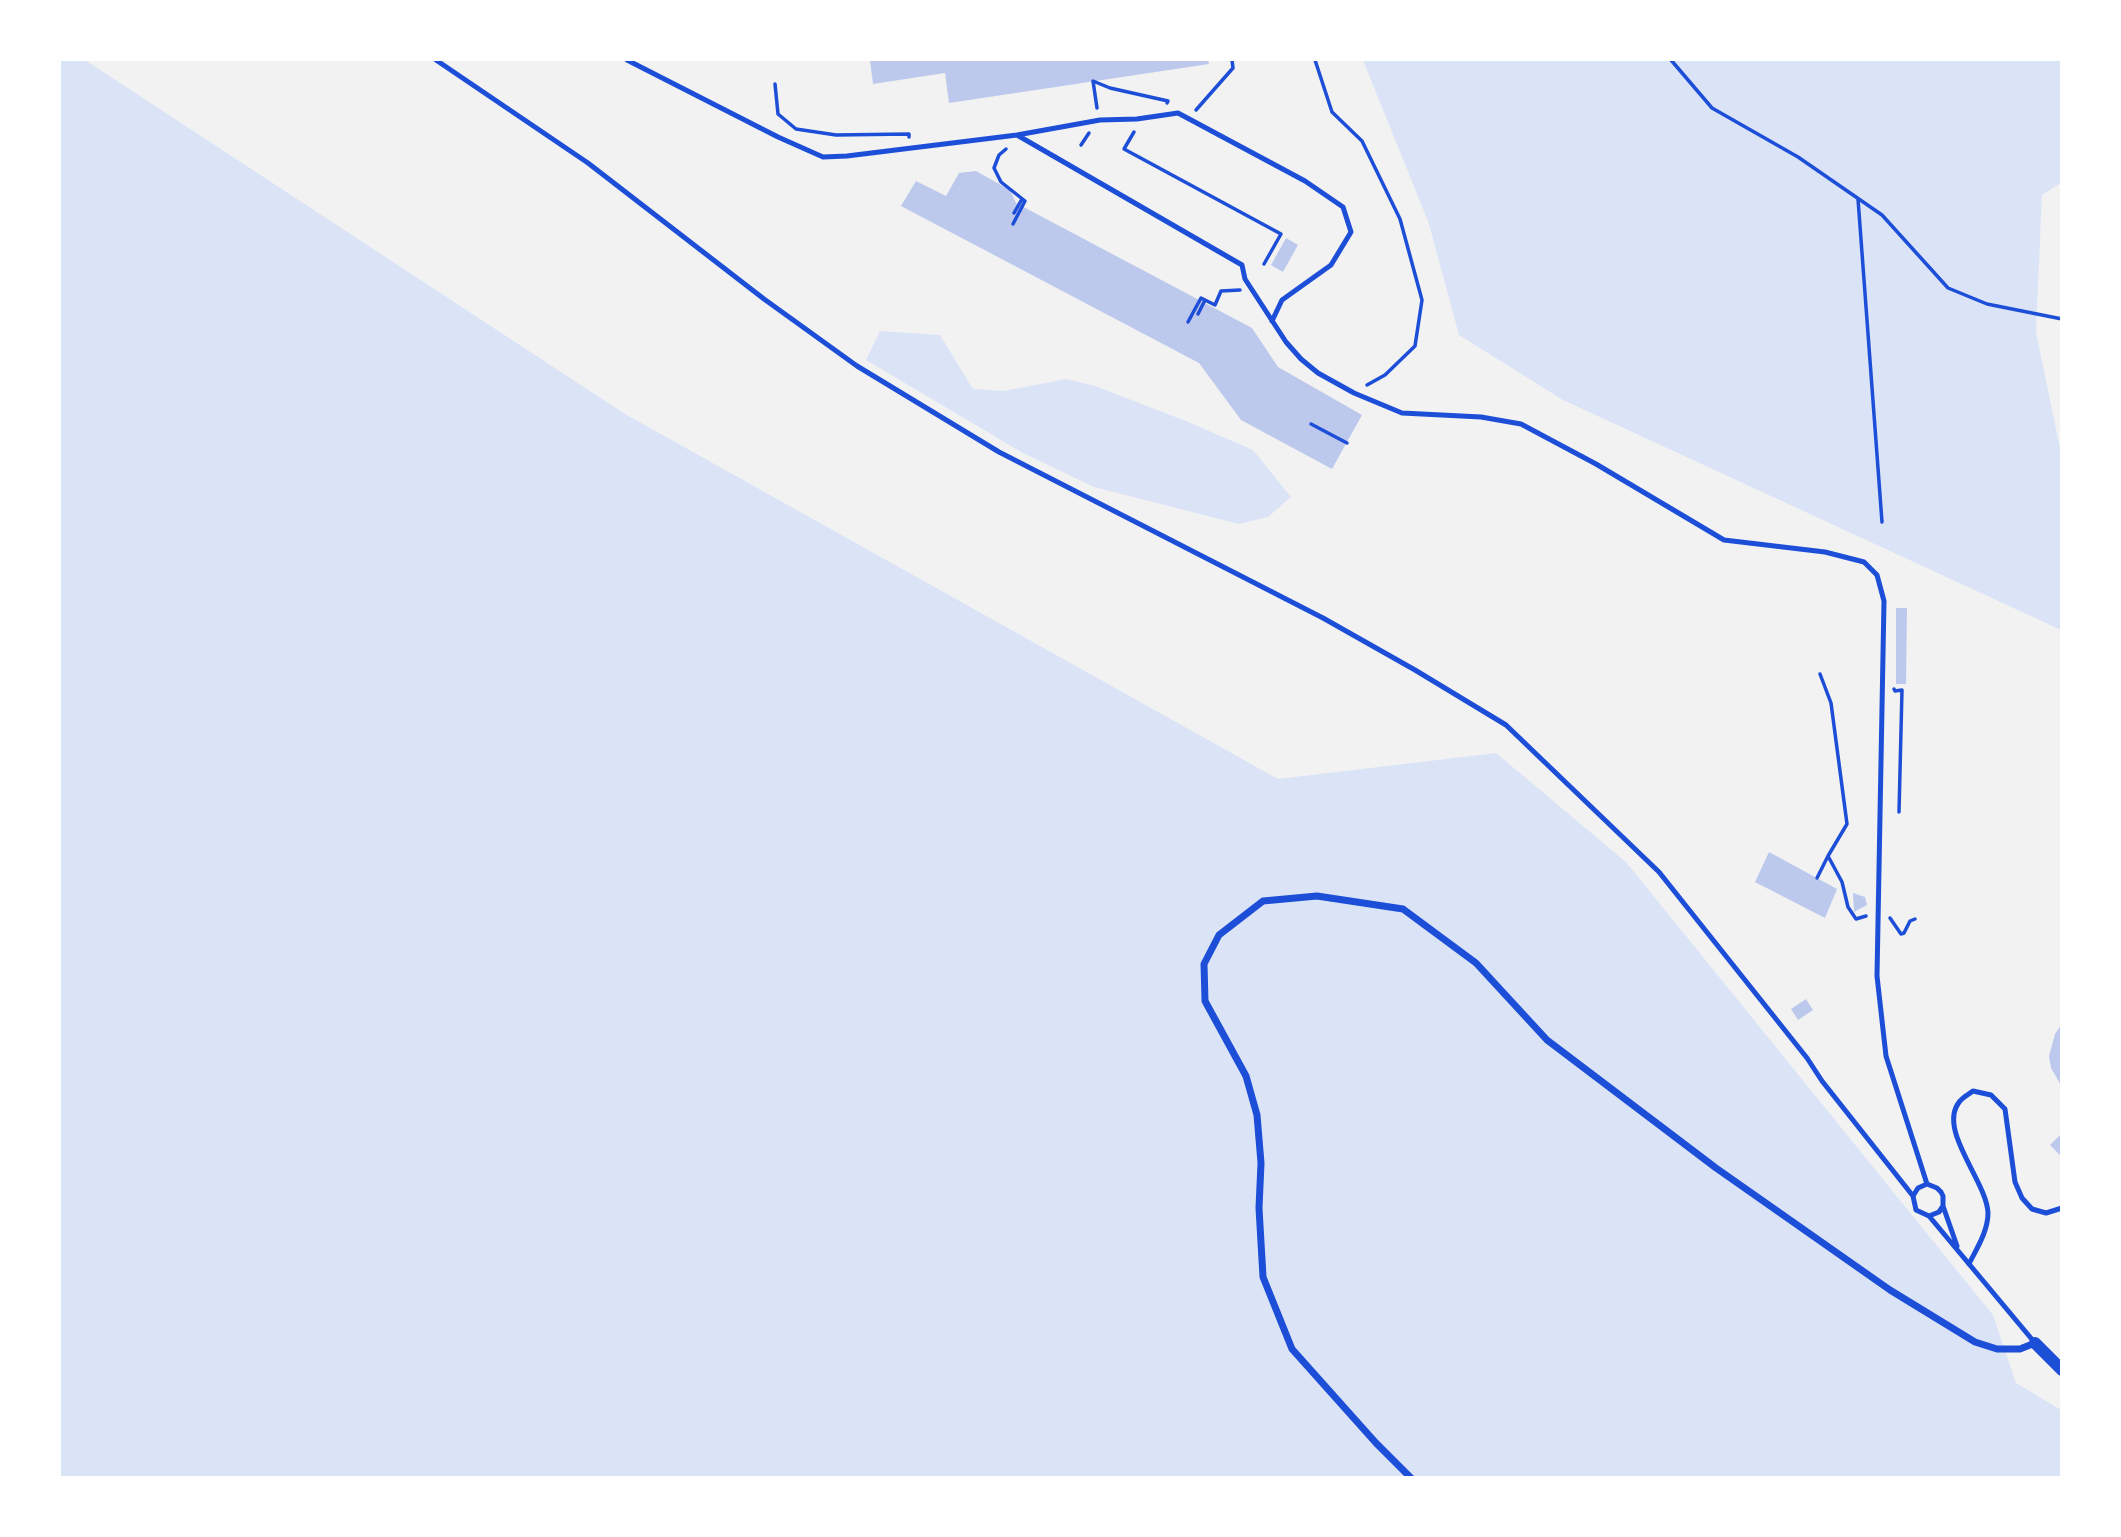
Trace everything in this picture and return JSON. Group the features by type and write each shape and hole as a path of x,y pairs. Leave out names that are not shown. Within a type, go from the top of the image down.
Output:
{"street":[{"path":"1411,1478 1292,1349 1263,1278 1259,1208 1261,1163 1257,1115 1246,1076 1205,1001 1204,964 1219,935 1263,901 1317,896 1403,909 1476,963 1547,1040 1716,1168 1890,1290 1975,1342 1997,1349 2020,1349 2035,1343 2062,1370"}],"lane":[{"path":"436,60 588,163 764,299 857,366 999,452 1323,618 1506,726 1659,872 1913,1196 1916,1210 1928,1216 1958,1249 2035,1343"},
{"path":"627,60 823,157 1017,135 1093,121 1137,119 1178,113 1305,181 1343,206 1351,232 1331,265 1282,300 1272,321"},
{"path":"1017,135 1242,265 1245,279 1301,359 1318,373 1354,393 1402,413 1481,417 1521,425 1597,464 1724,540 1825,552 1864,562 1877,575 1884,601 1877,976 1886,1056 1927,1184"},
{"path":"1969,1264 1986,1228 1988,1213 1985,1195 1956,1137 1954,1117 1959,1102 1973,1091 1991,1095 2005,1109 2015,1182 2021,1198 2032,1209 2046,1213 2062,1208"},
{"path":"1913,1196 1918,1188 1927,1184 1941,1192 1958,1249"},
{"path":"1928,1216 1939,1212 1943,1206"}],"path":[{"path":"1186,109 1195,112 1233,68 1232,60"},
{"path":"1315,60 1332,112 1362,141 1400,219 1422,300 1415,346 1385,374 1354,393"},
{"path":"1671,60 1712,108 1798,157 1882,215 1948,288 1987,304 2062,319"},
{"path":"1097,113 1093,81 1110,88 1168,101 1167,104 1176,107"},
{"path":"775,84 778,114 796,129 836,135 909,134 910,140"},
{"path":"1128,128 1134,131 1124,149 1281,234 1264,264"},
{"path":"1081,145 1090,131"},
{"path":"1012,144 999,155 994,168 1001,182 1025,201 1013,224"},
{"path":"1014,213 1022,199"},
{"path":"1858,199 1882,522"},
{"path":"1188,322 1200,298 1214,304 1221,291 1245,290"},
{"path":"1198,314 1205,300"},
{"path":"1311,424 1347,443"},
{"path":"1817,878 1847,824 1831,703 1819,674"},
{"path":"1895,691 1902,690 1899,812"},
{"path":"1828,856 1842,882 1848,907 1856,919 1866,916"},
{"path":"1885,925 1887,916 1901,934 1905,933 1910,920 1915,919"}],"shaded area":[{"path":"60,60 85,60 625,414 1278,779 1496,753 1626,862 1993,1315 2016,1383 2061,1410 2061,1477 60,1477"},
{"path":"1363,60 2061,60 2061,183 2042,195 2036,332 2061,453 2061,630 1563,400 1459,335 1429,224"},
{"path":"880,331 940,335 973,389 1004,391 1066,379 1095,386 1186,421 1253,450 1291,497 1268,517 1239,524 1094,487 1023,453 866,360"}],"building":[{"path":"870,60 1208,60 1209,64 949,103 945,73 873,84"},
{"path":"976,171 1010,190 1016,203 1252,328 1278,367 1362,415 1332,469 1241,420 1199,363 901,206 916,181 946,196 959,173"},
{"path":"1286,238 1298,245 1283,272 1271,265"},
{"path":"1896,608 1907,608 1906,684 1896,684"},
{"path":"1769,852 1837,889 1825,918 1755,882"},
{"path":"1853,893 1865,897 1867,905 1854,912"},
{"path":"1806,999 1813,1010 1798,1020 1791,1009"},
{"path":"2062,1024 2062,1087 2051,1068 2049,1056 2055,1034"},
{"path":"2062,1133 2062,1157 2050,1145"}]}
